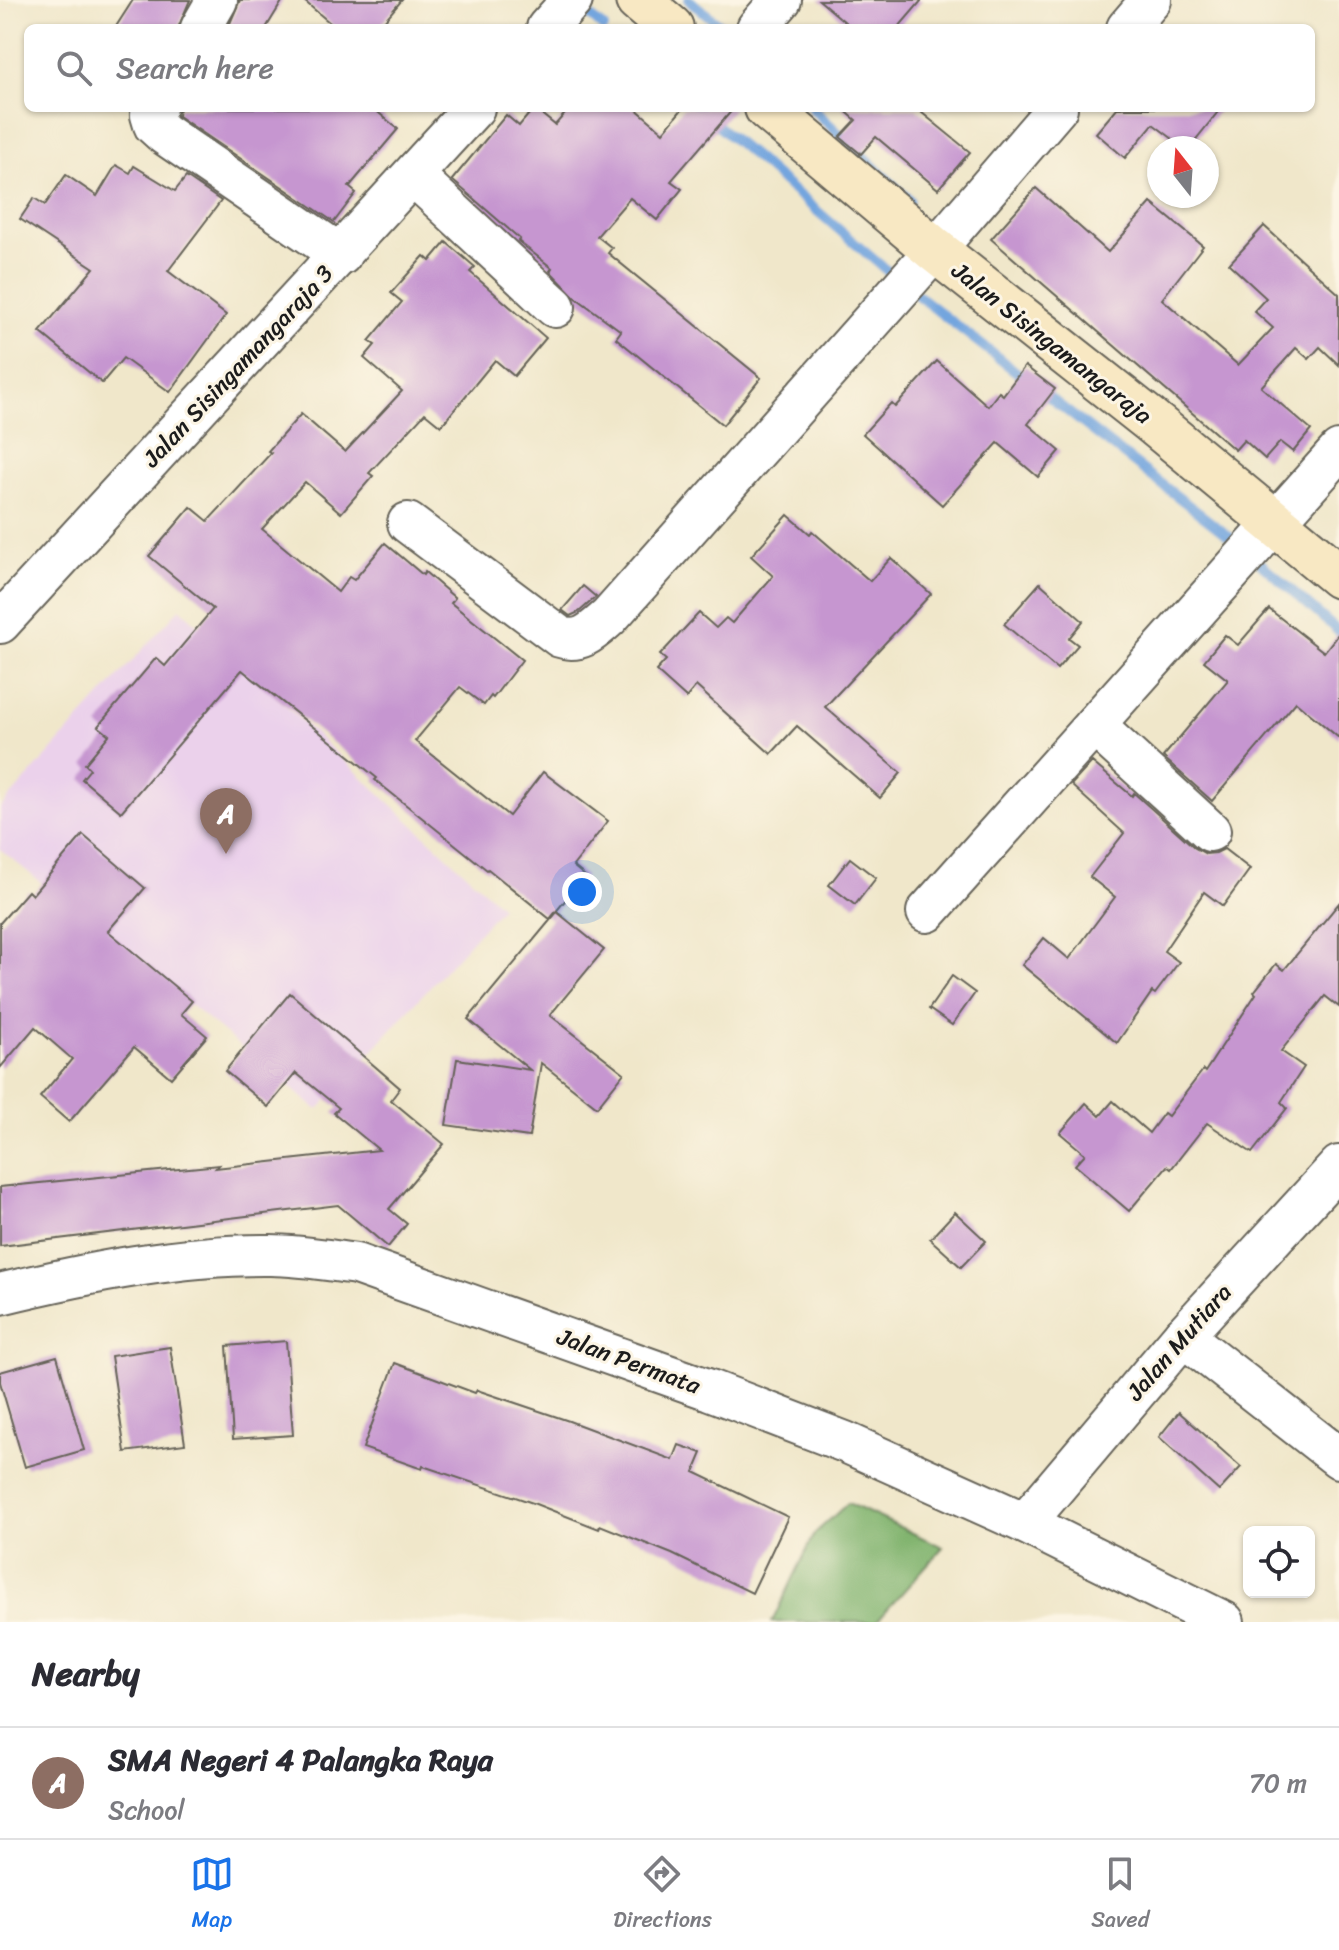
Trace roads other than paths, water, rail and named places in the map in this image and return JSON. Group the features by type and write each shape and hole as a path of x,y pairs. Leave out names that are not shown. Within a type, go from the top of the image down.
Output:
{"street":[{"path":"203,24 217,0"},
{"path":"551,24 572,0"},
{"path":"638,0 666,24"},
{"path":"760,24 781,0"},
{"path":"1130,24 1151,0"},
{"path":"153,112 152,120 164,134 341,255"},
{"name":"Jalan Sisingamangaraja 3","path":"0,623 470,112"},
{"name":"Jalan Sisingamangaraja","path":"772,112 935,250 1275,521 1339,576"},
{"path":"408,523 560,637 579,640 609,617 1054,112"},
{"path":"413,175 555,307"},
{"path":"927,912 1339,451"},
{"path":"1094,725 1210,831"},
{"name":"Jalan Mutiara","path":"1025,1523 1183,1336 1339,1166"},
{"name":"Jalan Permata","path":"0,1294 118,1270 236,1255 305,1257 356,1264 680,1379 845,1442 1025,1523 1224,1622"},
{"path":"1183,1336 1339,1458"}],"waterway":[{"path":"689,0 719,24"},
{"path":"579,7 599,24"},
{"path":"702,112 899,281"},
{"path":"816,112 909,200"},
{"path":"912,291 1244,548"},
{"path":"1256,559 1339,632"}],"place":[{"name":"SMA Negeri 4 Palangka Raya","path":"226,854"}]}
